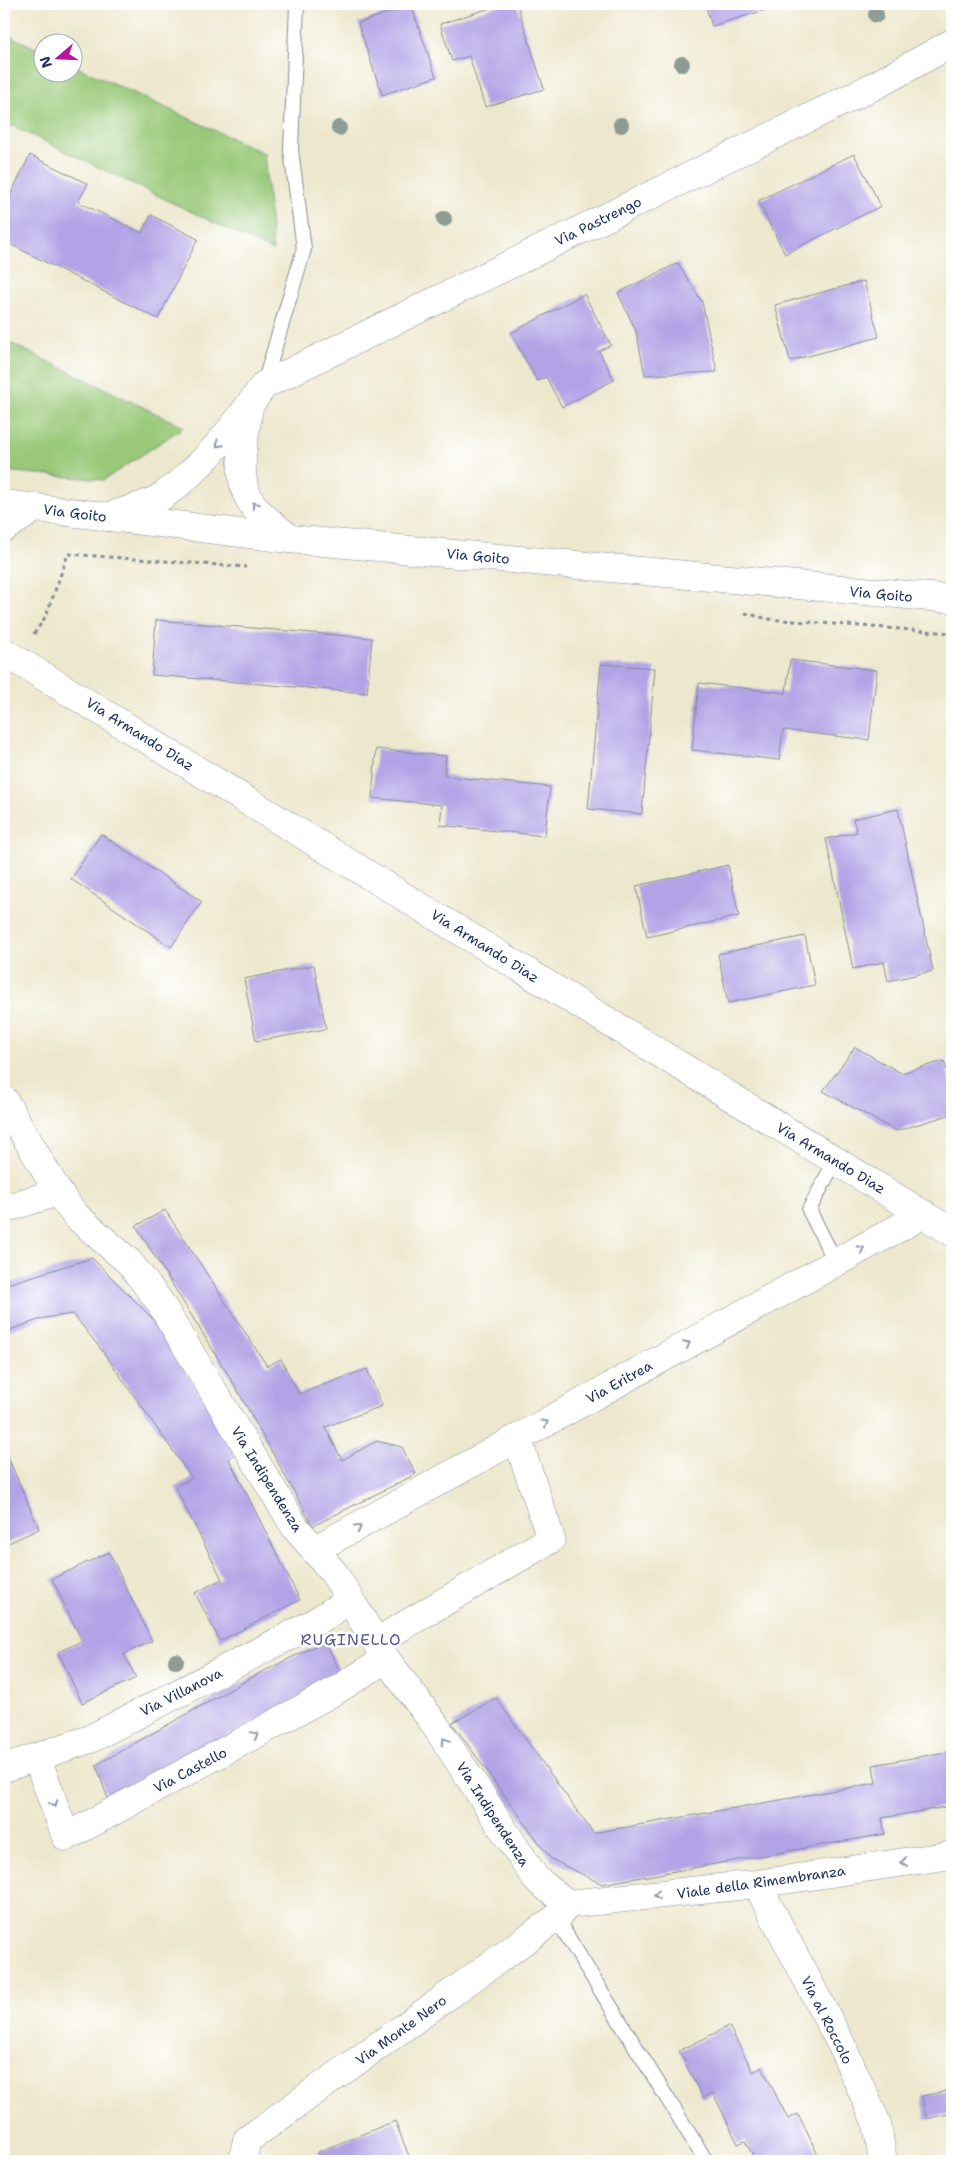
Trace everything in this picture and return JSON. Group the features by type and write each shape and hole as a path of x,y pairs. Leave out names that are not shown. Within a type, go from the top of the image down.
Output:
{"street":[{"name":"Via Pastrengo","path":"108,517 160,498 199,465 227,435 257,395 878,84 952,43"},
{"path":"257,395 242,454 244,483 252,505 290,539"},
{"name":"Via Goito","path":"4,504 290,539 952,599"},
{"path":"4,528 35,508"},
{"name":"Via Armando Diaz","path":"9,650 952,1232"},
{"name":"Via Indipendenza","path":"4,1100 58,1192 75,1215 129,1262 159,1301 295,1527 334,1573 381,1650 433,1722 536,1879 562,1911"},
{"path":"4,1209 58,1192"},
{"name":"Via Eritrea","path":"314,1550 924,1214"},
{"path":"381,1650 552,1539 517,1438"},
{"name":"Via Villanova","path":"4,1768 90,1739 312,1624 350,1600"},
{"name":"Via Castello","path":"37,1758 66,1837 335,1692 381,1650"},
{"name":"Viale della Rimembranza","path":"562,1911 952,1855"},
{"name":"Via al Roccolo","path":"757,1884 841,2044 877,2124 883,2161"},
{"name":"Via Monte Nero","path":"244,2161 243,2158 248,2140 562,1911"}],"lane":[{"path":"257,395 304,249 291,150 297,4"},
{"path":"835,1161 809,1210 836,1263"},
{"path":"562,1911 706,2161"}],"path":[{"path":"9,650 46,616 68,554 247,567"},
{"path":"740,612 768,619 952,633"}],"green space":[{"path":"4,33 32,46 32,82 82,82 82,69 264,153 273,251 4,122"},
{"path":"4,340 184,427 104,480 4,471"}],"building":[{"path":"503,4 517,4 544,89 485,107 469,56 452,61 440,24"},
{"path":"705,4 785,4 712,26"},
{"path":"411,5 436,77 382,95 358,23"},
{"path":"854,154 881,206 785,254 758,201"},
{"path":"30,155 88,184 78,202 142,233 151,215 198,239 158,319 4,241 4,208"},
{"path":"678,263 702,302 717,372 645,375 636,331 618,293"},
{"path":"864,281 879,337 790,361 775,305"},
{"path":"584,294 611,345 599,351 614,380 562,407 546,377 537,381 511,333"},
{"path":"156,620 372,638 367,693 152,675"},
{"path":"790,660 877,670 869,740 783,730 779,760 692,750 699,683 786,693"},
{"path":"601,664 655,668 642,814 588,809"},
{"path":"376,749 446,756 444,776 550,787 545,836 440,825 442,805 372,798"},
{"path":"898,809 933,971 888,981 884,962 853,969 826,839 857,832 853,819"},
{"path":"101,834 202,902 171,947 71,879"},
{"path":"728,865 739,916 647,937 636,886"},
{"path":"805,936 815,985 728,1003 718,954"},
{"path":"314,965 326,1029 256,1041 244,979"},
{"path":"855,1047 901,1073 944,1061 952,1087 952,1114 896,1131 823,1091"},
{"path":"165,1210 267,1366 281,1359 299,1394 367,1369 382,1406 325,1427 342,1460 377,1441 402,1447 416,1474 313,1526 234,1384 136,1226"},
{"path":"92,1258 153,1319 238,1452 229,1459 300,1600 220,1641 195,1593 222,1579 175,1487 192,1478 104,1353 73,1314 44,1318 4,1332 4,1285"},
{"path":"4,1448 39,1529 4,1545"},
{"path":"109,1552 152,1641 124,1654 136,1678 82,1703 58,1652 82,1641 52,1579"},
{"path":"325,1641 342,1675 108,1799 96,1765 260,1673"},
{"path":"496,1698 593,1833 876,1783 873,1765 952,1751 952,1806 882,1818 885,1834 602,1884 551,1859 452,1723"},
{"path":"729,2026 753,2072 762,2067 788,2119 798,2114 821,2161 756,2161 745,2141 738,2144 713,2093 703,2098 679,2051"},
{"path":"952,2090 951,2133 948,2114 926,2119 922,2096"},
{"path":"395,2121 411,2161 322,2161 318,2152"}],"district":[{"name":"RUGINELLO","path":"351,1639"}]}
